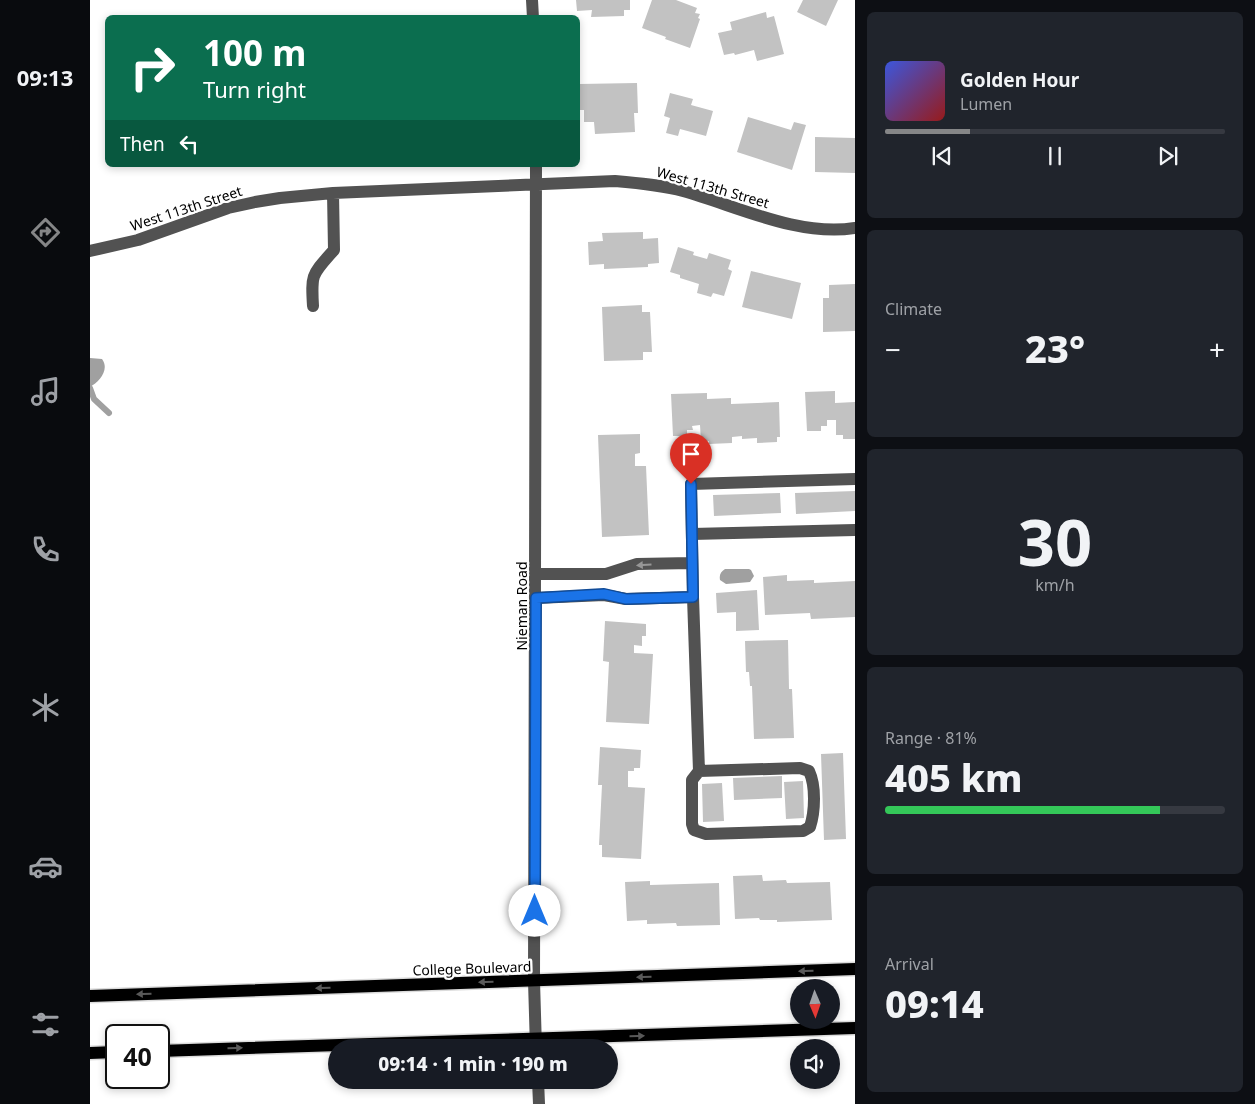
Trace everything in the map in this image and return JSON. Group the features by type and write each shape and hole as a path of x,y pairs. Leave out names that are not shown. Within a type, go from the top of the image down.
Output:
{"main road":[{"name":"College Boulevard","path":"90,996 855,969"},
{"path":"618,1039 855,1028"},
{"path":"170,1051 328,1047"},
{"path":"90,1053 105,1052"}],"street":[{"path":"532,0 533,15"},
{"name":"Nieman Road","path":"536,167 534,981 536,1039"},
{"name":"West 113th Street","path":"90,251 138,240 228,208 280,198 334,193 615,181 646,183 683,191 788,224 827,229 855,228"},
{"path":"313,306 312,282 316,270 334,250 334,193"},
{"path":"699,771 800,768 809,772 812,779 813,817 810,827 803,831 706,834 694,830 692,824 692,780 699,771 691,484 855,479"},
{"path":"692,534 855,530"},
{"path":"536,574 606,574 637,564 692,564"},
{"path":"536,598 604,594 626,599 693,597"},
{"path":"538,1089 539,1104"}],"shaded area":[{"path":"90,358 102,359 105,367 100,379 90,387"},
{"path":"725,569 749,569 754,576 750,582 726,584 720,580 721,573"}],"building":[{"path":"576,0 630,0 630,10 624,10 624,16 591,17 592,10 577,11"},
{"path":"652,0 676,0 697,8 695,13 700,14 698,18 700,19 690,48 642,28"},
{"path":"803,0 838,0 826,26 797,12"},
{"path":"766,12 767,18 774,16 784,54 757,61 754,50 735,55 734,53 724,55 718,33 732,30 730,22"},
{"path":"637,83 638,113 634,113 635,132 595,134 594,122 584,122 584,110 580,110 580,84"},
{"path":"670,93 693,99 691,105 713,111 706,136 680,129 678,136 666,133 670,118 664,116"},
{"path":"748,117 791,130 794,122 806,125 792,170 737,152"},
{"path":"815,137 855,138 855,173 815,172"},
{"path":"643,232 643,239 658,238 659,263 648,264 648,267 604,269 604,264 589,265 588,242 603,241 602,233"},
{"path":"678,247 694,252 693,255 707,259 709,253 731,260 728,269 732,271 724,296 713,293 711,297 697,293 699,284 680,278 680,275 670,272"},
{"path":"751,271 801,283 792,319 742,307"},
{"path":"855,284 855,331 823,332 823,298 829,298 829,285"},
{"path":"642,305 642,312 650,312 652,352 643,352 643,360 604,361 602,307"},
{"path":"835,391 835,403 855,402 855,439 843,439 843,435 836,435 836,420 827,420 827,426 821,426 821,431 807,431 805,392"},
{"path":"707,393 707,399 731,398 731,404 779,402 780,437 777,437 777,442 757,443 757,438 742,439 742,436 732,437 732,443 709,444 709,441 701,441 700,425 692,426 693,430 687,430 687,436 673,436 671,394"},
{"path":"640,434 640,453 635,454 635,466 646,466 649,535 602,537 598,435"},
{"path":"855,491 855,511 796,514 795,493"},
{"path":"780,493 781,513 714,516 713,495"},
{"path":"787,575 787,581 814,580 814,583 855,581 855,617 811,619 810,613 765,615 763,577"},
{"path":"757,590 759,630 736,631 736,612 717,613 716,593"},
{"path":"605,621 646,624 646,636 642,636 642,646 634,645 634,653 653,654 649,724 606,722 609,662 603,661"},
{"path":"788,640 789,689 792,689 794,738 754,739 752,686 750,686 749,672 746,672 745,641"},
{"path":"600,747 641,750 640,768 628,771 628,787 645,788 641,859 602,857 602,845 599,845 602,785 598,785"},
{"path":"843,753 846,839 824,840 821,754"},
{"path":"782,776 782,798 734,800 733,778"},
{"path":"803,781 804,818 786,819 784,782"},
{"path":"722,783 724,821 703,822 702,784"},
{"path":"762,875 763,881 786,880 787,883 830,882 832,920 777,922 777,920 760,920 759,918 735,919 733,876"},
{"path":"650,881 650,885 719,883 720,925 677,926 676,923 647,924 647,920 627,921 625,882"}],"waterway":[{"path":"90,388 94,399 109,413"}],"route":[{"path":"535,911 536,598 604,594 626,599 693,597 691,484"}]}
